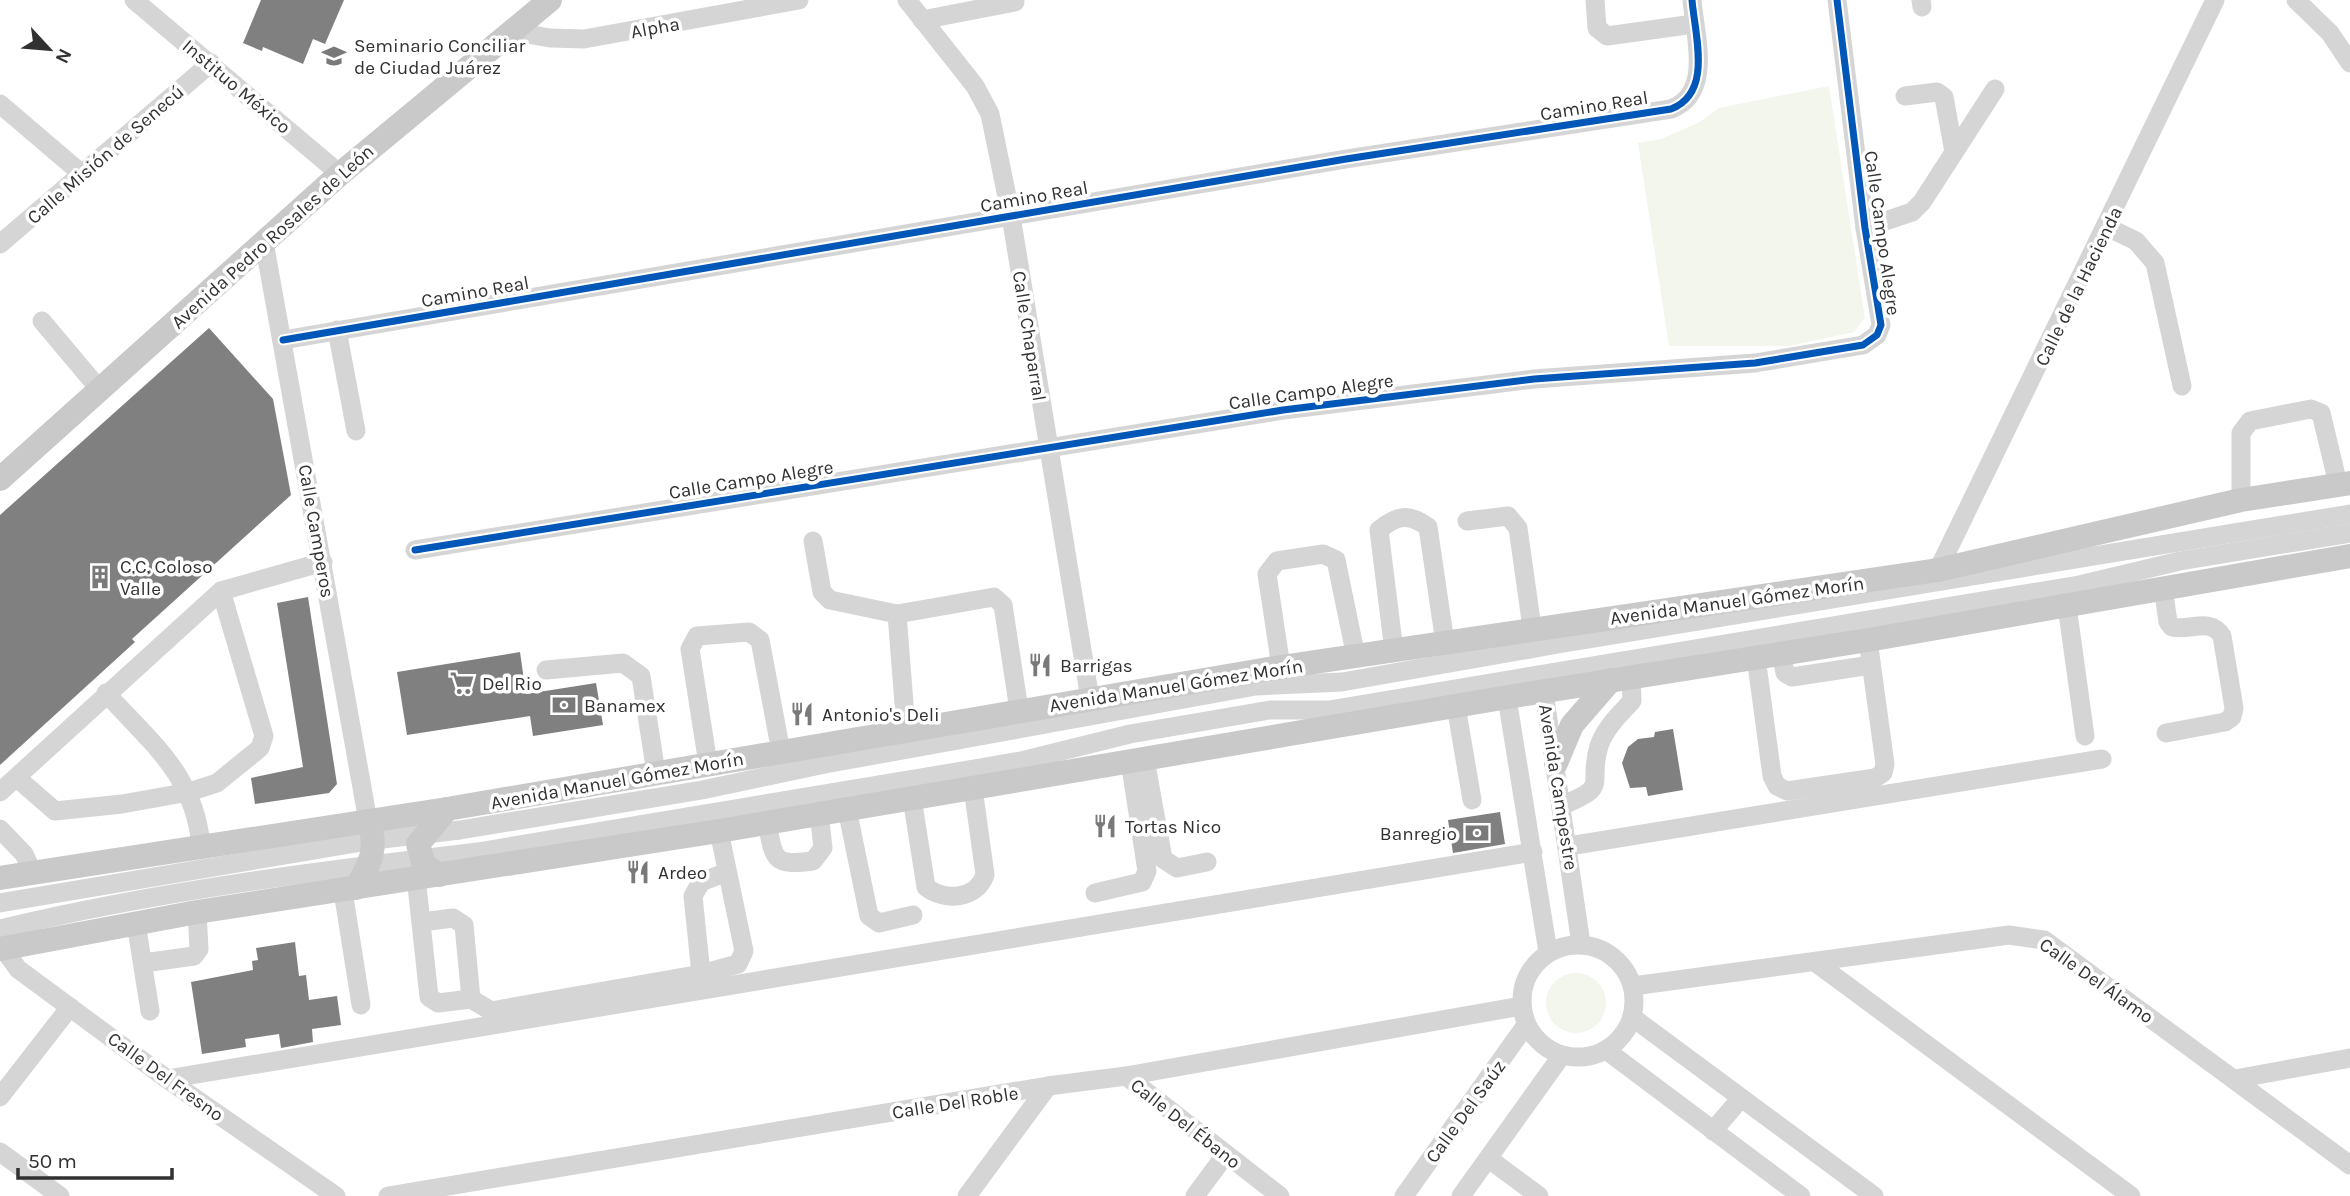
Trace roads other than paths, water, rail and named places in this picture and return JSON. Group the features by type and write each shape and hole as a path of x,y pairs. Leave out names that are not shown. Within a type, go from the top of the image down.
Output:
{"main road":[{"name":"Avenida Pedro Rosales de León","path":"0,479 340,174 550,0"},
{"name":"Avenida Manuel Gómez Morín","path":"0,878 201,845 371,830 447,809 1281,667 1445,643 1534,639 1938,570 2241,500 2344,483"},
{"path":"1,942 350,889 424,861 719,831 1507,698 1543,684 1621,679 2067,606 2350,550"},
{"path":"1556,763 1572,725 1621,679"},
{"path":"424,861 447,809"},
{"path":"350,889 370,864 371,830"}],"street":[{"name":"Instituo México","path":"134,0 340,174"},
{"name":"Calle Chaparral","path":"907,0 987,105 1011,216 1090,699"},
{"path":"1595,0 1597,28 1607,36 1694,24"},
{"name":"Camino Real","path":"283,341 1346,159 1671,109 1683,104 1696,84 1698,68 1692,0"},
{"name":"Calle Campo Alegre","path":"415,550 1296,408 1534,379 1755,363 1863,345 1877,335 1881,325 1865,228 1837,0"},
{"name":"Calle de la Hacienda","path":"1938,570 2215,0"},
{"path":"2296,0 2330,33 2350,63"},
{"name":"Alpha","path":"510,31 550,38 584,39 796,1"},
{"path":"922,20 1015,2"},
{"name":"Calle Misión de Senecú","path":"0,244 211,63"},
{"path":"1865,228 1912,212 1922,202 1994,89"},
{"path":"1905,96 1937,92 1944,97 1954,152"},
{"path":"0,104 82,174"},
{"path":"2107,227 2136,241 2155,263 2182,386"},
{"name":"Calle Camperos","path":"264,242 371,830"},
{"path":"43,321 100,390"},
{"path":"337,330 356,431"},
{"path":"2241,500 2243,429 2250,421 2311,409 2321,413 2344,483"},
{"path":"0,903 371,830 424,861 702,790 824,764 1256,686 1342,682 1534,639 2350,514"},
{"path":"1394,651 1379,530 1391,520 1405,516 1417,519 1428,527 1445,643"},
{"name":"Avenida Campestre","path":"1467,521 1508,516 1518,528 1563,805 1581,944"},
{"path":"813,541 822,592 830,600 897,614 994,597 998,599 1003,605 1019,710"},
{"path":"1,942 88,908 370,864 424,861 956,772 1021,761 1130,734 1270,710 1329,710 1543,684 2079,585 2179,561 2350,550"},
{"path":"1281,667 1267,574 1277,561 1323,554 1336,560 1356,657"},
{"path":"0,792 221,591 323,562"},
{"path":"2163,587 2168,622 2172,627 2209,625 2217,628 2222,636 2234,708 2232,718 2225,722 2166,733"},
{"path":"17,778 55,811 122,804 189,792 217,783 263,743 261,724 221,591"},
{"path":"2067,606 2085,736"},
{"path":"897,614 906,729"},
{"path":"708,764 690,649 697,636 749,632 760,640 781,752"},
{"path":"1756,657 1772,776 1777,786 1787,791 1875,778 1882,773 1885,764 1868,639"},
{"path":"1781,653 1784,673 1792,677 1871,666"},
{"path":"546,670 623,663 633,668 641,676 656,773"},
{"path":"1563,805 1591,793 1595,786 1598,749 1610,725 1632,701 1621,679"},
{"path":"106,693 181,777 189,792 201,845"},
{"name":"Avenida Campestre","path":"1507,698 1548,952"},
{"path":"1456,706 1472,800"},
{"path":"1569,846 2102,759"},
{"path":"1138,760 1163,859 1177,868 1207,862"},
{"path":"1095,893 1134,886 1142,882 1147,870 1138,760"},
{"path":"912,798 926,887 943,896 974,893 981,886 985,875 973,788"},
{"path":"847,809 869,916 879,923 913,915"},
{"path":"766,822 774,855 779,862 787,864 813,861 823,848 819,813"},
{"path":"0,829 24,854 33,873"},
{"path":"424,861 422,922 429,997 438,1003 471,999 492,1012 701,974 738,964 744,951 719,831"},
{"path":"167,1079 1533,852"},
{"path":"701,974 693,896 701,882 727,872"},
{"path":"350,889 360,1005"},
{"path":"143,963 194,956 199,949 197,912"},
{"path":"422,922 453,918 464,925 471,999"},
{"path":"136,923 150,1011"},
{"name":"Calle Del Álamo","path":"1633,986 2009,935 2031,936 2044,940 2350,1165"},
{"name":"Calle Del Fresno","path":"1,942 18,969 167,1079 337,1196"},
{"path":"1581,944 1599,948 1614,957 1626,970 1633,986 1632,1017 1622,1036 1606,1050 1577,1058 1547,1049 1524,1016 1527,975 1548,952 1581,944"},
{"path":"1815,962 2131,1196"},
{"path":"0,1097 71,1007"},
{"name":"Calle Del Roble","path":"388,1196 1048,1086 1524,1016"},
{"name":"Calle Del Saúz","path":"1404,1196 1524,1016"},
{"path":"1632,1017 1874,1196"},
{"path":"1606,1050 1801,1196"},
{"path":"1461,1196 1562,1055"},
{"path":"2235,1079 2350,1058"},
{"name":"Calle Del Ébano","path":"1126,1076 1280,1196"},
{"path":"967,1196 1048,1086"},
{"path":"1713,1132 1741,1098"},
{"path":"0,1152 60,1196"},
{"path":"1195,1196 1226,1154"},
{"path":"1489,1159 1539,1196"}],"place":[{"name":"Seminario Conciliar de Ciudad Juárez","path":"334,56"},
{"name":"C.C. Coloso Valle","path":"100,577"},
{"name":"Barrigas","path":"1040,665"},
{"name":"Del Rio","path":"462,683"},
{"name":"Banamex","path":"564,705"},
{"name":"Antonio's Deli","path":"802,714"},
{"name":"Tortas Nico","path":"1105,826"},
{"name":"Banregio","path":"1477,833"},
{"name":"Ardeo","path":"638,872"}]}
